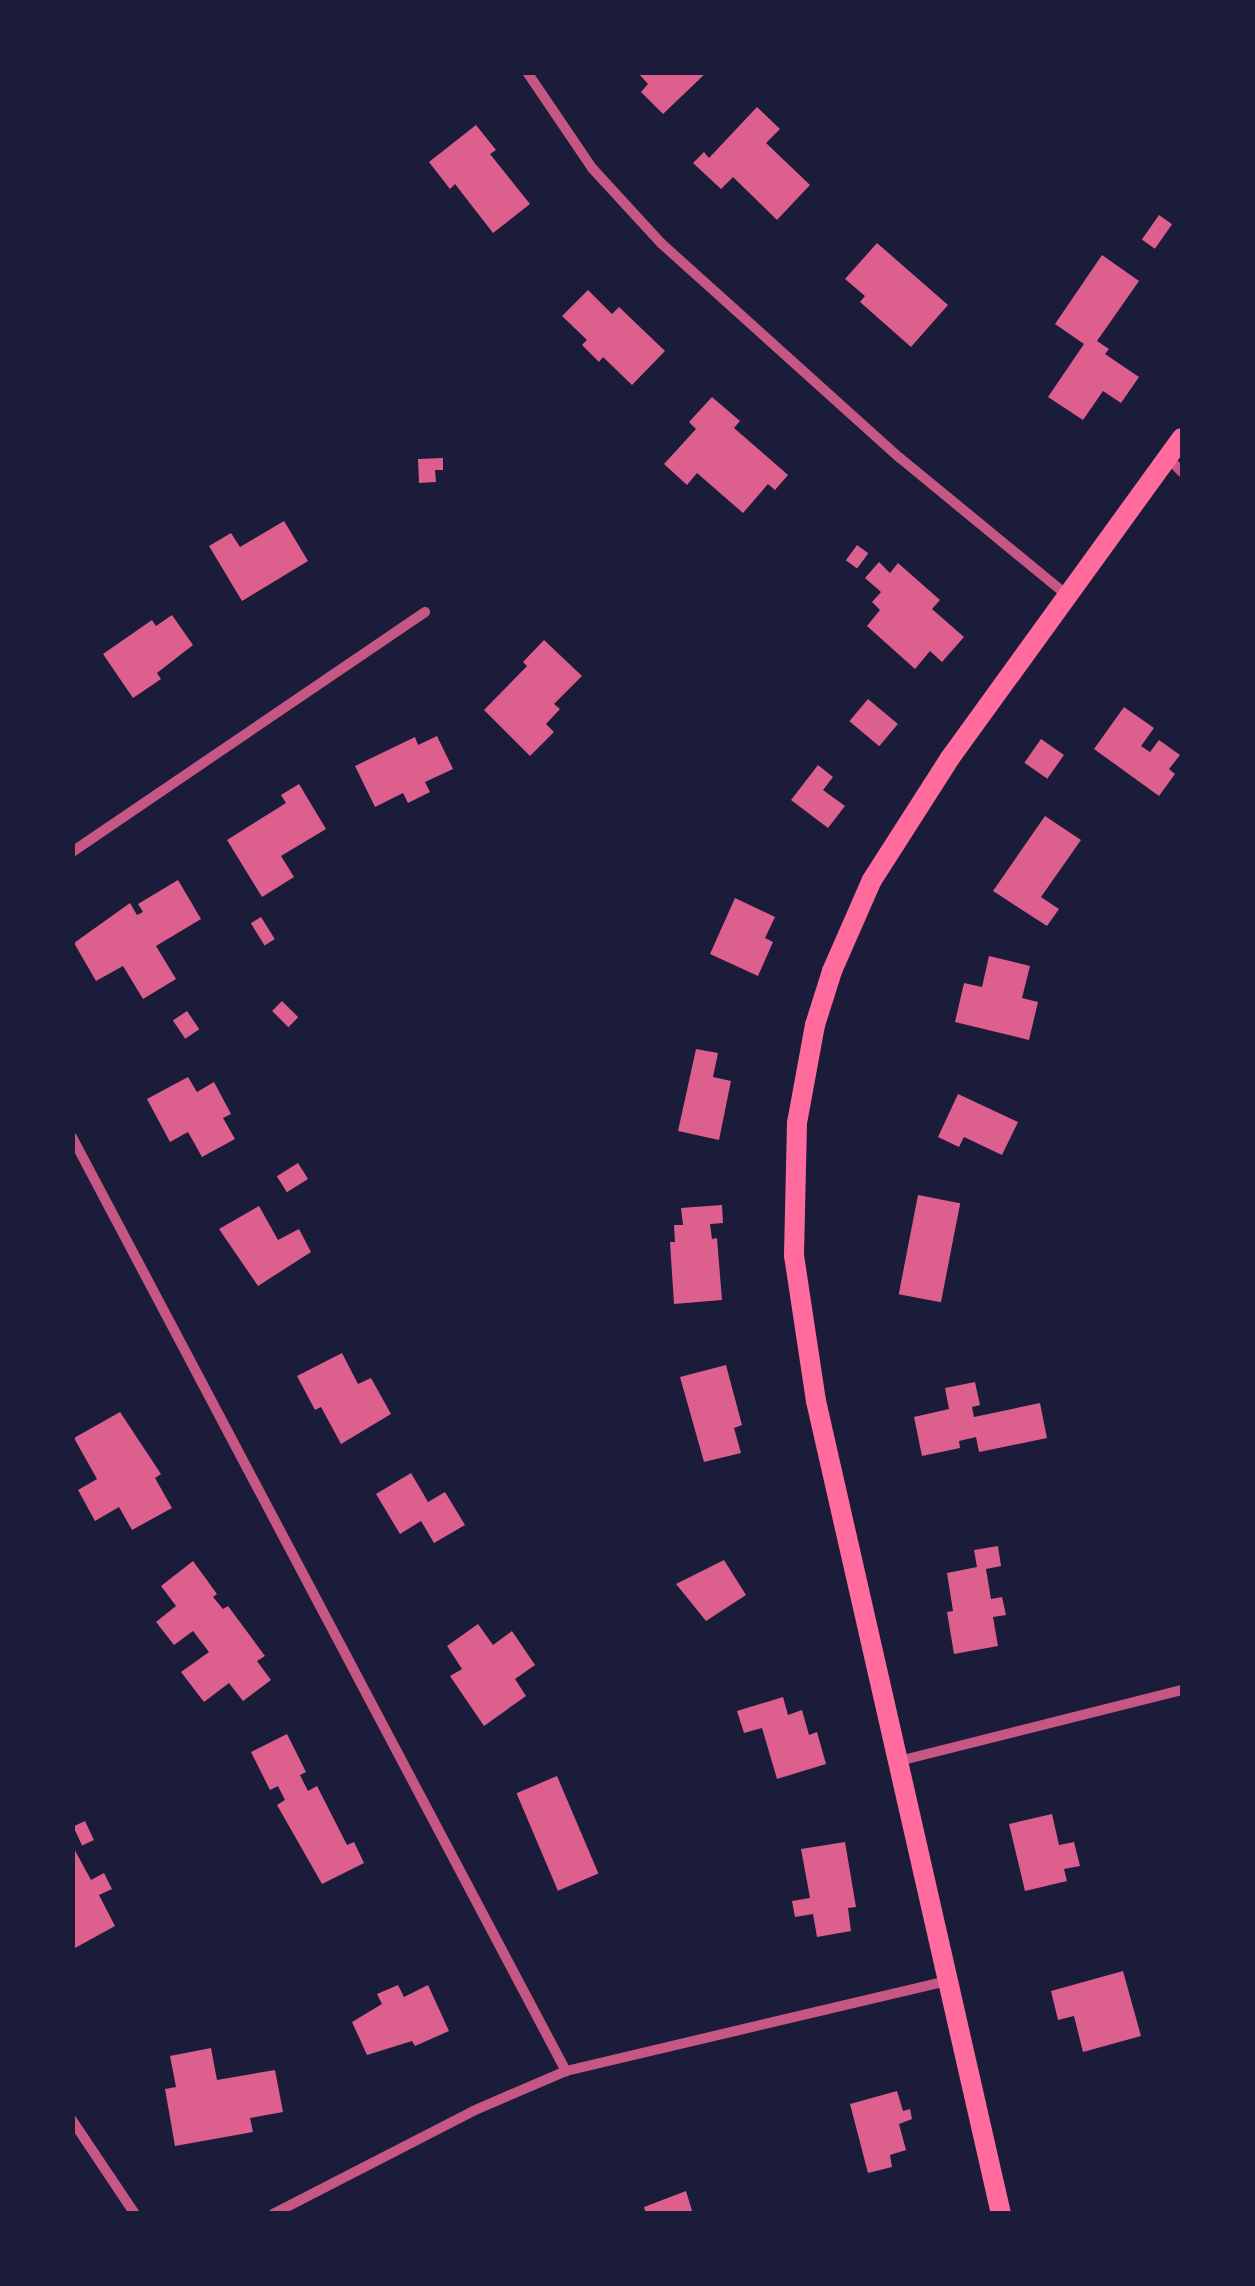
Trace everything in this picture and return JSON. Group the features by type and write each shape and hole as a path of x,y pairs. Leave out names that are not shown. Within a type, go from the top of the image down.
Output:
{"main road":[{"path":"1001,2214 804,1337 792,1218 797,1123 815,1024 832,971 872,880 900,830 1067,595 1175,465 1182,438"}],"street":[{"path":"527,72 592,168 662,244 900,458 1067,595"},
{"path":"72,852 425,612"},
{"path":"72,1137 566,2070"},
{"path":"898,1761 1182,1690"},
{"path":"273,2214 473,2111 566,2070 947,1982"},
{"path":"72,2120 134,2214"}],"building":[{"path":"637,72 707,72 663,114 641,92 648,84"},
{"path":"757,107 780,129 766,143 810,185 777,220 733,177 721,189 693,163 704,152 709,158"},
{"path":"476,125 496,150 490,154 530,204 493,233 455,184 450,189 429,162"},
{"path":"1159,215 1172,224 1155,249 1142,240"},
{"path":"877,243 948,305 911,347 860,302 865,296 845,279"},
{"path":"1102,255 1139,281 1097,341 1109,349 1105,354 1139,377 1121,403 1103,391 1083,420 1048,397 1084,344 1055,324"},
{"path":"588,290 612,314 619,307 665,351 632,385 603,357 599,362 582,345 587,340 562,316"},
{"path":"712,397 740,421 734,428 788,475 775,490 768,484 743,513 697,473 687,485 664,464 696,429 689,422"},
{"path":"443,458 443,470 435,470 436,482 419,483 418,459"},
{"path":"284,521 308,561 242,601 209,546 231,533 240,547"},
{"path":"857,545 868,553 857,569 846,560"},
{"path":"879,562 890,573 898,563 940,600 932,609 964,637 942,662 930,651 915,669 867,626 880,610 872,602 881,592 865,578"},
{"path":"172,615 193,645 157,673 161,679 133,698 103,654 152,620 156,626"},
{"path":"544,640 582,676 554,704 560,709 546,724 554,732 530,756 484,710 527,666 523,662"},
{"path":"868,699 898,724 879,746 849,721"},
{"path":"1124,707 1154,728 1141,746 1150,752 1159,740 1180,755 1169,769 1175,774 1159,796 1094,749"},
{"path":"437,736 453,769 425,782 430,792 408,803 403,793 375,807 355,766 415,737 418,745"},
{"path":"1041,739 1064,755 1047,779 1024,763"},
{"path":"818,765 833,777 823,790 845,806 828,828 791,800"},
{"path":"299,784 326,829 281,856 294,877 262,897 227,840 286,803 281,795"},
{"path":"1045,816 1081,840 1041,897 1059,909 1047,926 993,891"},
{"path":"178,880 201,919 156,946 176,979 143,999 123,966 96,981 74,943 130,903 137,915 143,912 138,904"},
{"path":"735,898 775,917 765,938 773,942 758,976 710,954"},
{"path":"261,917 275,939 265,945 251,923"},
{"path":"989,956 1030,966 1022,998 1038,1002 1029,1040 955,1022 964,983 982,987"},
{"path":"282,1001 298,1017 288,1027 272,1011"},
{"path":"187,1011 199,1029 185,1039 173,1021"},
{"path":"696,1049 718,1053 713,1077 731,1081 719,1140 678,1131"},
{"path":"188,1077 197,1092 214,1082 231,1114 223,1118 235,1139 202,1157 188,1132 170,1142 147,1099"},
{"path":"958,1094 1018,1122 1002,1155 964,1137 959,1147 938,1137"},
{"path":"298,1163 308,1179 287,1192 277,1176"},
{"path":"918,1195 960,1203 941,1302 899,1294"},
{"path":"722,1205 723,1223 710,1224 712,1239 717,1238 722,1300 674,1304 670,1242 675,1242 674,1225 683,1225 681,1208"},
{"path":"259,1206 278,1240 299,1229 311,1252 258,1286 219,1229"},
{"path":"342,1353 358,1384 371,1378 391,1414 341,1444 321,1407 315,1410 297,1376"},
{"path":"726,1365 742,1425 734,1428 741,1453 704,1462 680,1377"},
{"path":"975,1382 980,1405 972,1407 974,1417 1040,1403 1047,1438 979,1452 976,1437 959,1441 960,1448 922,1456 914,1417 949,1409 945,1388"},
{"path":"120,1412 161,1474 155,1478 172,1508 132,1530 119,1507 95,1521 78,1490 97,1479 74,1438"},
{"path":"411,1473 428,1502 445,1492 465,1525 434,1543 421,1521 400,1534 376,1494"},
{"path":"998,1546 1001,1566 986,1569 991,1599 1002,1597 1006,1615 993,1617 998,1646 954,1654 947,1612 953,1611 947,1573 977,1567 974,1550"},
{"path":"724,1560 746,1595 706,1621 676,1584"},
{"path":"193,1561 217,1594 213,1597 223,1609 228,1606 265,1656 257,1661 271,1680 243,1701 229,1683 204,1702 181,1672 209,1652 193,1631 174,1645 156,1622 176,1606 161,1586"},
{"path":"478,1624 493,1645 512,1631 535,1665 515,1679 526,1696 484,1726 450,1676 462,1669 447,1646"},
{"path":"783,1697 788,1715 802,1710 809,1735 817,1732 826,1764 777,1779 762,1728 744,1733 737,1711"},
{"path":"287,1734 306,1772 300,1775 308,1791 317,1786 347,1845 354,1842 364,1863 322,1884 277,1805 285,1800 278,1786 270,1790 251,1752"},
{"path":"557,1776 598,1874 558,1891 516,1793"},
{"path":"1052,1814 1059,1845 1074,1842 1080,1866 1064,1869 1067,1881 1025,1891 1009,1824"},
{"path":"85,1821 94,1840 82,1846 73,1826"},
{"path":"845,1842 856,1907 848,1908 851,1931 817,1937 813,1914 795,1917 792,1901 810,1898 801,1849"},
{"path":"72,1845 91,1880 104,1873 112,1889 99,1895 115,1926 75,1948"},
{"path":"1123,1971 1141,2036 1083,2052 1074,2016 1058,2020 1051,1991"},
{"path":"398,1985 404,1997 428,1985 449,2031 415,2046 412,2041 367,2055 352,2022 382,2004 377,1994"},
{"path":"211,2048 217,2080 275,2070 283,2112 250,2118 253,2132 175,2146 165,2089 176,2087 170,2056"},
{"path":"897,2091 903,2111 910,2109 912,2119 899,2124 906,2150 890,2155 892,2167 868,2173 850,2104"},
{"path":"686,2191 693,2214 646,2214 644,2207"}]}
